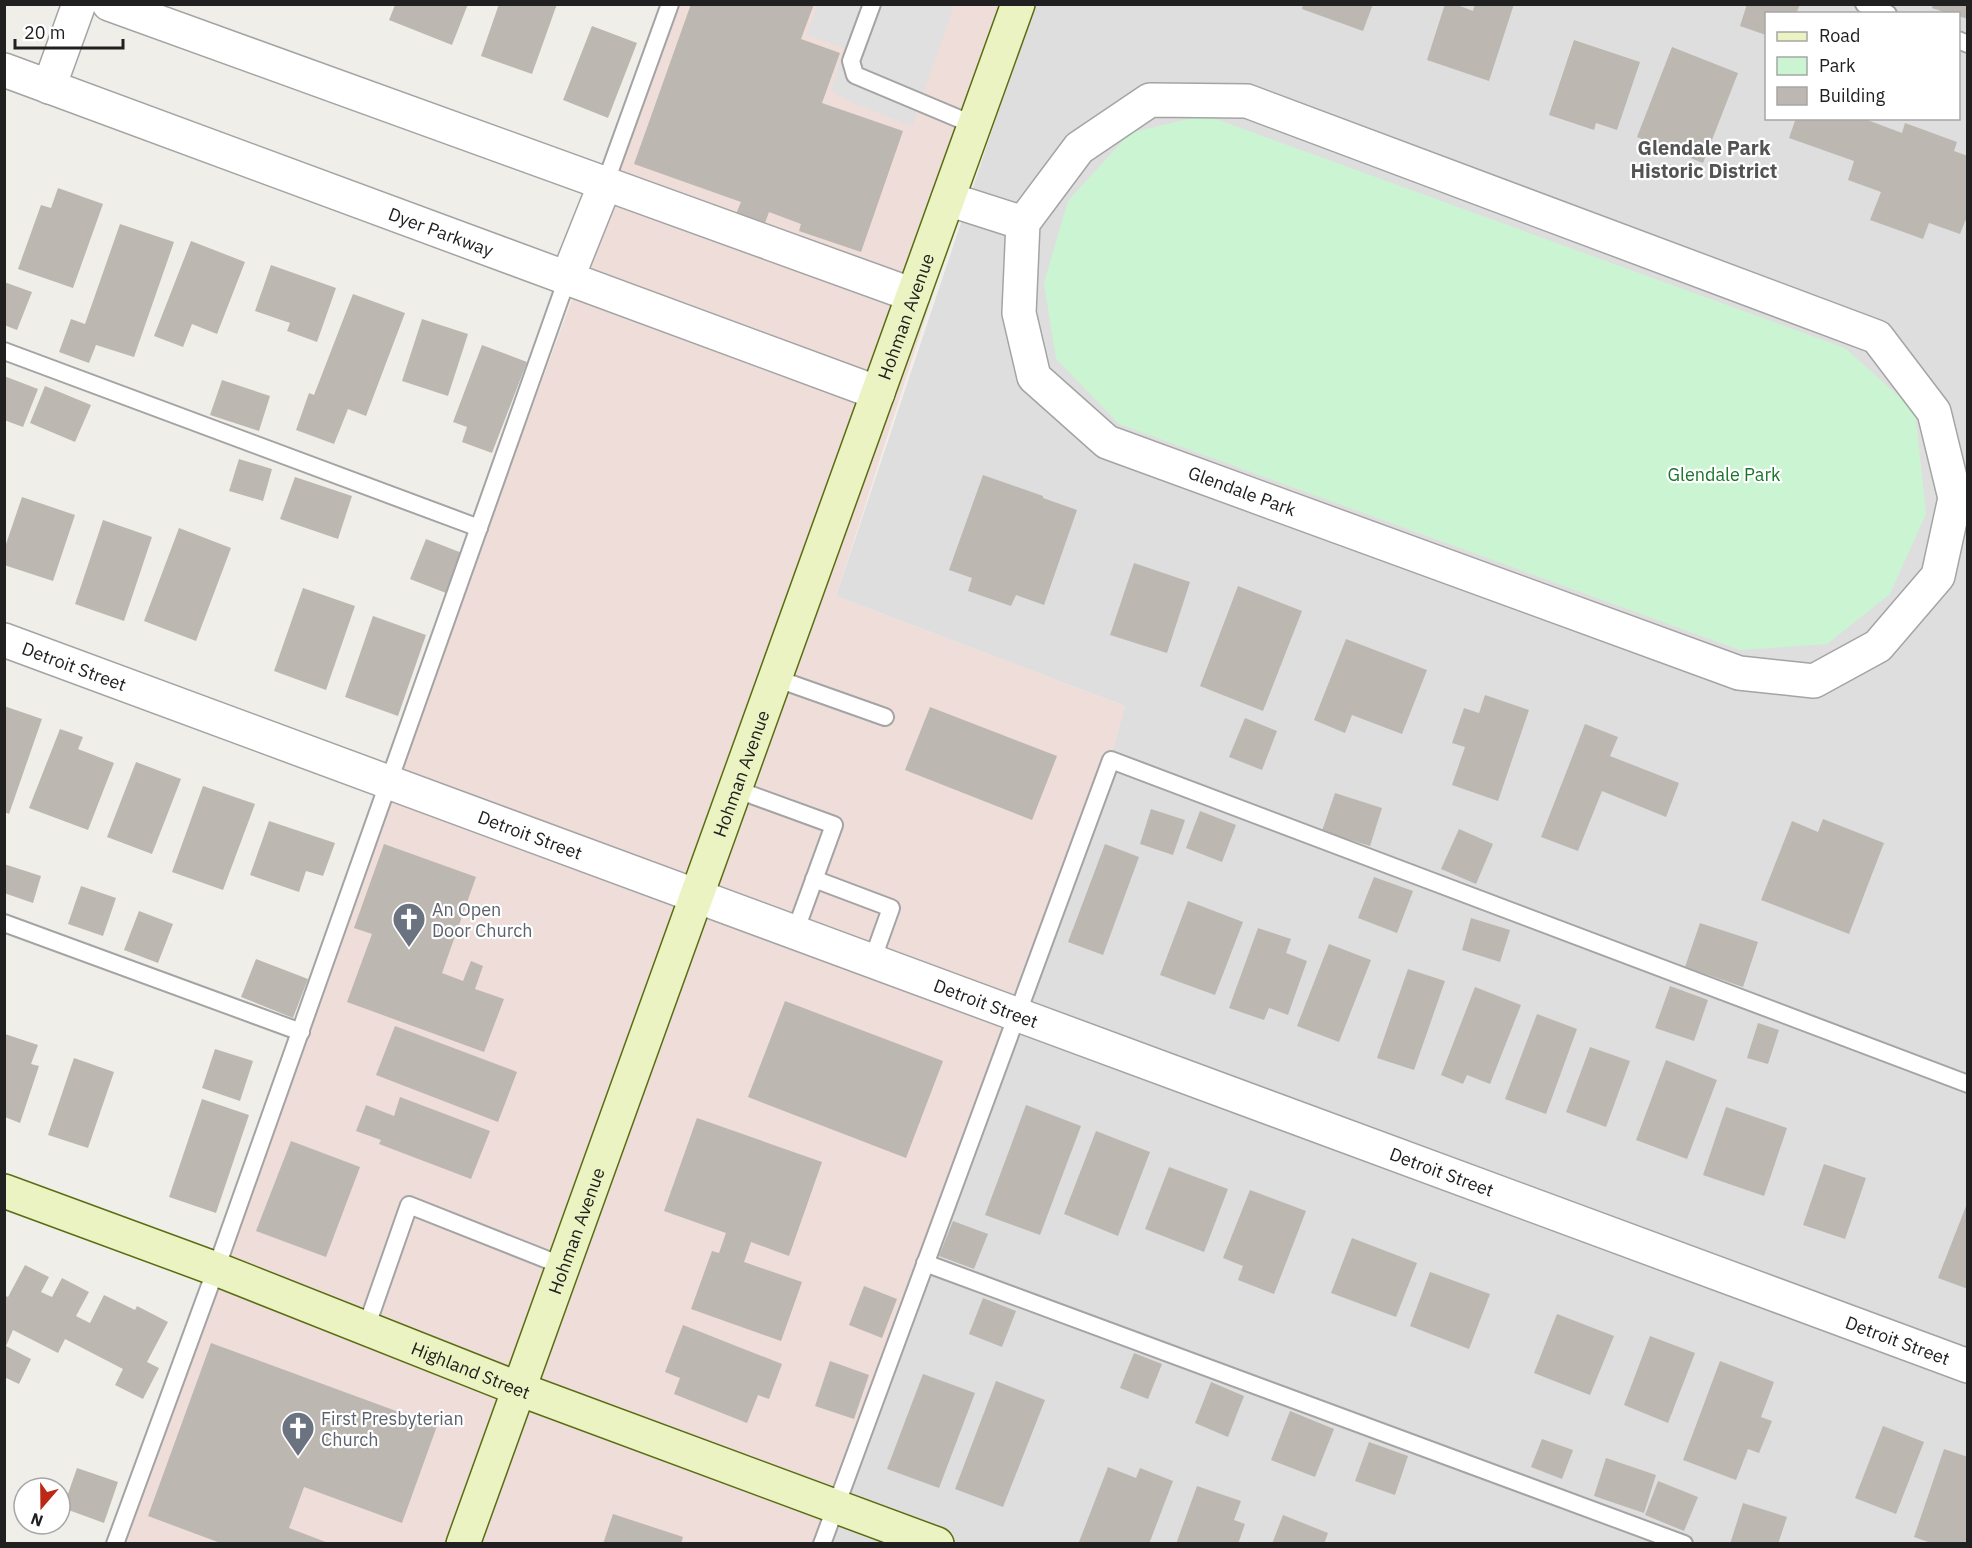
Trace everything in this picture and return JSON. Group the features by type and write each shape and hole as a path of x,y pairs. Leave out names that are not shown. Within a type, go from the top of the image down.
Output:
{"main road":[{"name":"Hohman Avenue","path":"462,1544 1018,4"},
{"name":"Highland Street","path":"4,1191 216,1269 519,1389 937,1544"}],"street":[{"path":"49,87 79,4"},
{"path":"109,4 913,295"},
{"name":"Dyer Parkway","path":"4,70 878,393"},
{"name":"Glendale Park","path":"1150,100 1247,101 1877,337 1934,412 1955,498 1938,576 1878,646 1814,681 1739,673 1107,442 1034,377 1019,313 1023,223 1079,148 1150,100"},
{"path":"567,279 605,184"},
{"path":"948,199 1023,223"},
{"name":"Detroit Street","path":"4,640 1968,1366"}],"lane":[{"path":"605,184 670,4"},
{"path":"872,4 850,61 855,75 974,125"},
{"path":"1864,4 1883,12"},
{"path":"115,1544 301,1032 567,279"},
{"path":"4,351 479,528"},
{"path":"775,678 885,717"},
{"path":"822,1544 1111,760 1968,1084"},
{"path":"735,789 834,825 795,932"},
{"path":"814,879 891,908 872,961"},
{"path":"4,923 301,1032"},
{"path":"366,1328 409,1205 563,1266"},
{"path":"925,1263 1684,1544"}],"shaded area":[{"path":"680,5 1026,5 836,596 1125,706 1111,760 822,1543 115,1544"},
{"path":"818,5 954,5 912,126 857,105 831,91 844,48 807,35"},
{"path":"1034,5 1967,5 1967,1543 820,1544 1125,706 836,596"}],"green space":[{"name":"Glendale Park","path":"1205,115 1845,348 1915,411 1926,514 1890,594 1827,644 1740,650 1119,424 1056,359 1044,283 1068,201 1130,133"}],"building":[{"path":"468,4 452,45 389,20 395,5"},
{"path":"499,4 557,4 532,74 481,56"},
{"path":"691,4 814,4 801,39 840,53 822,103 903,131 861,252 799,231 801,224 769,212 765,223 736,214 741,202 634,164"},
{"path":"1303,4 1373,4 1363,31 1302,9"},
{"path":"1445,4 1455,4 1473,11 1475,4 1514,4 1489,81 1427,60"},
{"path":"1747,4 1800,4 1797,12 1765,12 1765,35 1740,26"},
{"path":"1933,4 1968,4 1968,19 1960,17 1960,12 1944,12 1932,8"},
{"path":"592,26 637,43 608,118 563,100"},
{"path":"1574,40 1640,62 1617,130 1596,123 1594,130 1549,115"},
{"path":"1672,47 1738,73 1703,163 1637,137"},
{"path":"1795,120 1867,120 1902,133 1905,123 1957,142 1954,151 1968,156 1968,214 1960,234 1929,223 1923,239 1870,220 1881,192 1848,180 1854,161 1789,138"},
{"path":"58,188 103,204 73,288 18,269 41,205 51,208"},
{"path":"120,224 174,242 134,357 96,345 89,363 59,352 71,319 85,324"},
{"path":"191,241 245,262 217,334 192,324 183,347 154,336"},
{"path":"271,265 336,288 317,342 287,331 290,323 255,311"},
{"path":"4,282 32,292 17,330 4,325"},
{"path":"353,294 405,313 366,416 348,409 334,444 296,430 309,393 314,395"},
{"path":"422,319 468,334 448,396 402,381"},
{"path":"482,345 527,362 492,453 462,442 467,427 453,422"},
{"path":"4,376 38,389 23,427 4,420"},
{"path":"222,380 270,396 259,431 210,415"},
{"path":"45,386 91,405 75,442 30,423"},
{"path":"239,459 272,469 263,501 229,491"},
{"path":"983,475 1077,510 1044,605 1016,595 1011,606 968,591 972,578 949,570"},
{"path":"295,477 352,496 338,539 280,519"},
{"path":"22,497 75,515 53,581 4,565 4,550"},
{"path":"103,520 152,537 124,621 75,604"},
{"path":"179,528 231,548 196,641 144,621"},
{"path":"426,539 462,553 446,593 410,579"},
{"path":"1134,563 1190,582 1167,653 1110,635"},
{"path":"1238,586 1302,611 1263,711 1200,686"},
{"path":"303,588 355,606 326,690 274,671"},
{"path":"373,616 426,635 398,716 345,697"},
{"path":"1346,639 1427,670 1402,734 1352,715 1345,733 1314,720"},
{"path":"1485,695 1529,710 1498,801 1452,785 1465,747 1452,743 1464,708 1479,713"},
{"path":"4,706 42,719 9,814 4,812"},
{"path":"930,707 1057,756 1032,820 905,770"},
{"path":"1245,718 1277,731 1262,770 1229,757"},
{"path":"1585,724 1618,737 1610,756 1679,783 1666,817 1602,791 1578,851 1541,837"},
{"path":"60,729 83,737 78,749 114,763 88,830 29,808"},
{"path":"136,762 181,779 152,854 107,837"},
{"path":"203,786 255,804 223,890 172,872"},
{"path":"1335,793 1382,808 1370,846 1322,831"},
{"path":"1151,809 1185,820 1173,855 1140,844"},
{"path":"1200,811 1236,825 1222,862 1186,848"},
{"path":"1823,819 1884,843 1849,934 1761,900 1792,821 1818,832"},
{"path":"269,821 335,843 323,876 306,871 299,892 250,875"},
{"path":"1459,829 1493,844 1476,884 1441,869"},
{"name":"An Open Door Church","path":"384,844 476,877 442,973 463,981 471,961 483,966 475,989 504,999 484,1052 347,1002 372,934 354,928"},
{"path":"1105,844 1139,857 1103,955 1068,942"},
{"path":"4,864 41,876 33,903 4,893"},
{"path":"1374,877 1413,891 1397,933 1358,918"},
{"path":"81,886 116,898 103,936 68,924"},
{"path":"1188,901 1243,922 1215,995 1160,975"},
{"path":"139,911 173,924 158,963 124,950"},
{"path":"1471,918 1510,930 1500,962 1462,950"},
{"path":"1700,923 1758,942 1743,987 1685,967"},
{"path":"1258,928 1291,939 1286,953 1307,961 1288,1015 1269,1008 1264,1020 1229,1008"},
{"path":"1329,944 1371,960 1339,1042 1297,1026"},
{"path":"256,959 308,979 293,1018 241,997"},
{"path":"1408,969 1445,981 1414,1070 1377,1058"},
{"path":"1670,986 1708,1000 1694,1041 1655,1028"},
{"path":"1475,987 1521,1005 1490,1084 1467,1075 1463,1084 1441,1075"},
{"path":"785,1001 943,1061 906,1158 748,1097"},
{"path":"1537,1014 1577,1029 1546,1114 1505,1099"},
{"path":"1758,1023 1779,1030 1768,1064 1747,1058"},
{"path":"395,1026 517,1072 498,1122 376,1075"},
{"path":"5,1034 38,1045 31,1064 39,1066 20,1123 5,1117"},
{"path":"1590,1047 1630,1061 1606,1127 1566,1112"},
{"path":"215,1049 253,1061 240,1101 202,1088"},
{"path":"74,1058 114,1072 88,1148 48,1135"},
{"path":"1666,1060 1717,1080 1687,1159 1636,1140"},
{"path":"400,1097 490,1131 471,1179 379,1144 381,1140 356,1131 366,1105 394,1116"},
{"path":"202,1099 249,1115 216,1213 169,1197"},
{"path":"1026,1105 1081,1126 1040,1235 985,1215"},
{"path":"1726,1107 1787,1128 1764,1196 1703,1175"},
{"path":"697,1118 822,1162 789,1256 751,1242 744,1262 802,1282 781,1341 691,1309 712,1251 719,1253 726,1233 664,1211"},
{"path":"1096,1131 1150,1152 1118,1236 1064,1214"},
{"path":"291,1141 360,1167 326,1257 256,1231"},
{"path":"1824,1164 1866,1178 1845,1239 1803,1225"},
{"path":"1169,1167 1228,1189 1204,1252 1145,1229"},
{"path":"1250,1190 1306,1211 1274,1294 1238,1280 1243,1266 1223,1258"},
{"path":"1968,1201 1968,1289 1938,1278"},
{"path":"953,1221 988,1234 974,1269 939,1256"},
{"path":"1352,1238 1417,1263 1396,1317 1331,1293"},
{"path":"25,1265 49,1277 41,1292 52,1297 62,1278 89,1292 76,1316 90,1323 104,1295 135,1310 137,1306 168,1322 147,1362 159,1368 143,1399 115,1385 123,1369 65,1339 58,1353 13,1330 6,1346 31,1359 19,1384 4,1377 4,1295 8,1297"},
{"path":"1430,1272 1490,1294 1469,1349 1410,1326"},
{"path":"864,1286 897,1299 882,1338 849,1325"},
{"path":"983,1298 1016,1311 1002,1347 969,1334"},
{"path":"1557,1314 1614,1336 1590,1395 1534,1373"},
{"path":"683,1325 782,1364 769,1399 758,1395 747,1423 674,1394 680,1378 665,1372"},
{"path":"1650,1336 1695,1353 1668,1423 1624,1405"},
{"name":"First Presbyterian Church","path":"211,1343 437,1426 402,1523 304,1487 289,1528 331,1544 223,1544 148,1516"},
{"path":"1134,1353 1162,1364 1148,1399 1120,1388"},
{"path":"830,1361 869,1375 854,1419 815,1406"},
{"path":"1720,1361 1774,1382 1761,1417 1772,1421 1759,1453 1748,1449 1736,1480 1683,1460"},
{"path":"923,1374 975,1393 939,1488 887,1469"},
{"path":"996,1381 1045,1400 1003,1507 955,1489"},
{"path":"1211,1382 1244,1396 1228,1437 1195,1423"},
{"path":"1290,1411 1334,1429 1315,1477 1271,1460"},
{"path":"1883,1426 1924,1442 1896,1514 1855,1498"},
{"path":"1542,1439 1573,1450 1562,1479 1531,1467"},
{"path":"1369,1442 1408,1456 1395,1495 1355,1481"},
{"path":"1944,1449 1968,1457 1968,1544 1934,1544 1914,1537"},
{"path":"1606,1458 1656,1475 1644,1513 1594,1496"},
{"path":"1108,1467 1136,1478 1140,1468 1173,1481 1149,1544 1084,1544 1079,1542"},
{"path":"77,1468 118,1482 104,1523 72,1511 72,1482"},
{"path":"1658,1481 1698,1497 1684,1531 1645,1515"},
{"path":"1197,1486 1241,1501 1234,1520 1245,1524 1238,1544 1176,1544"},
{"path":"1743,1503 1787,1517 1778,1544 1730,1544"},
{"path":"613,1514 683,1537 681,1544 603,1544"},
{"path":"1283,1515 1328,1533 1324,1544 1272,1544"}],"place":[{"name":"An Open Door Church","path":"409,948"},
{"name":"First Presbyterian Church","path":"298,1457"}],"district":[{"name":"Glendale Park Historic District","path":"1704,158"}]}
